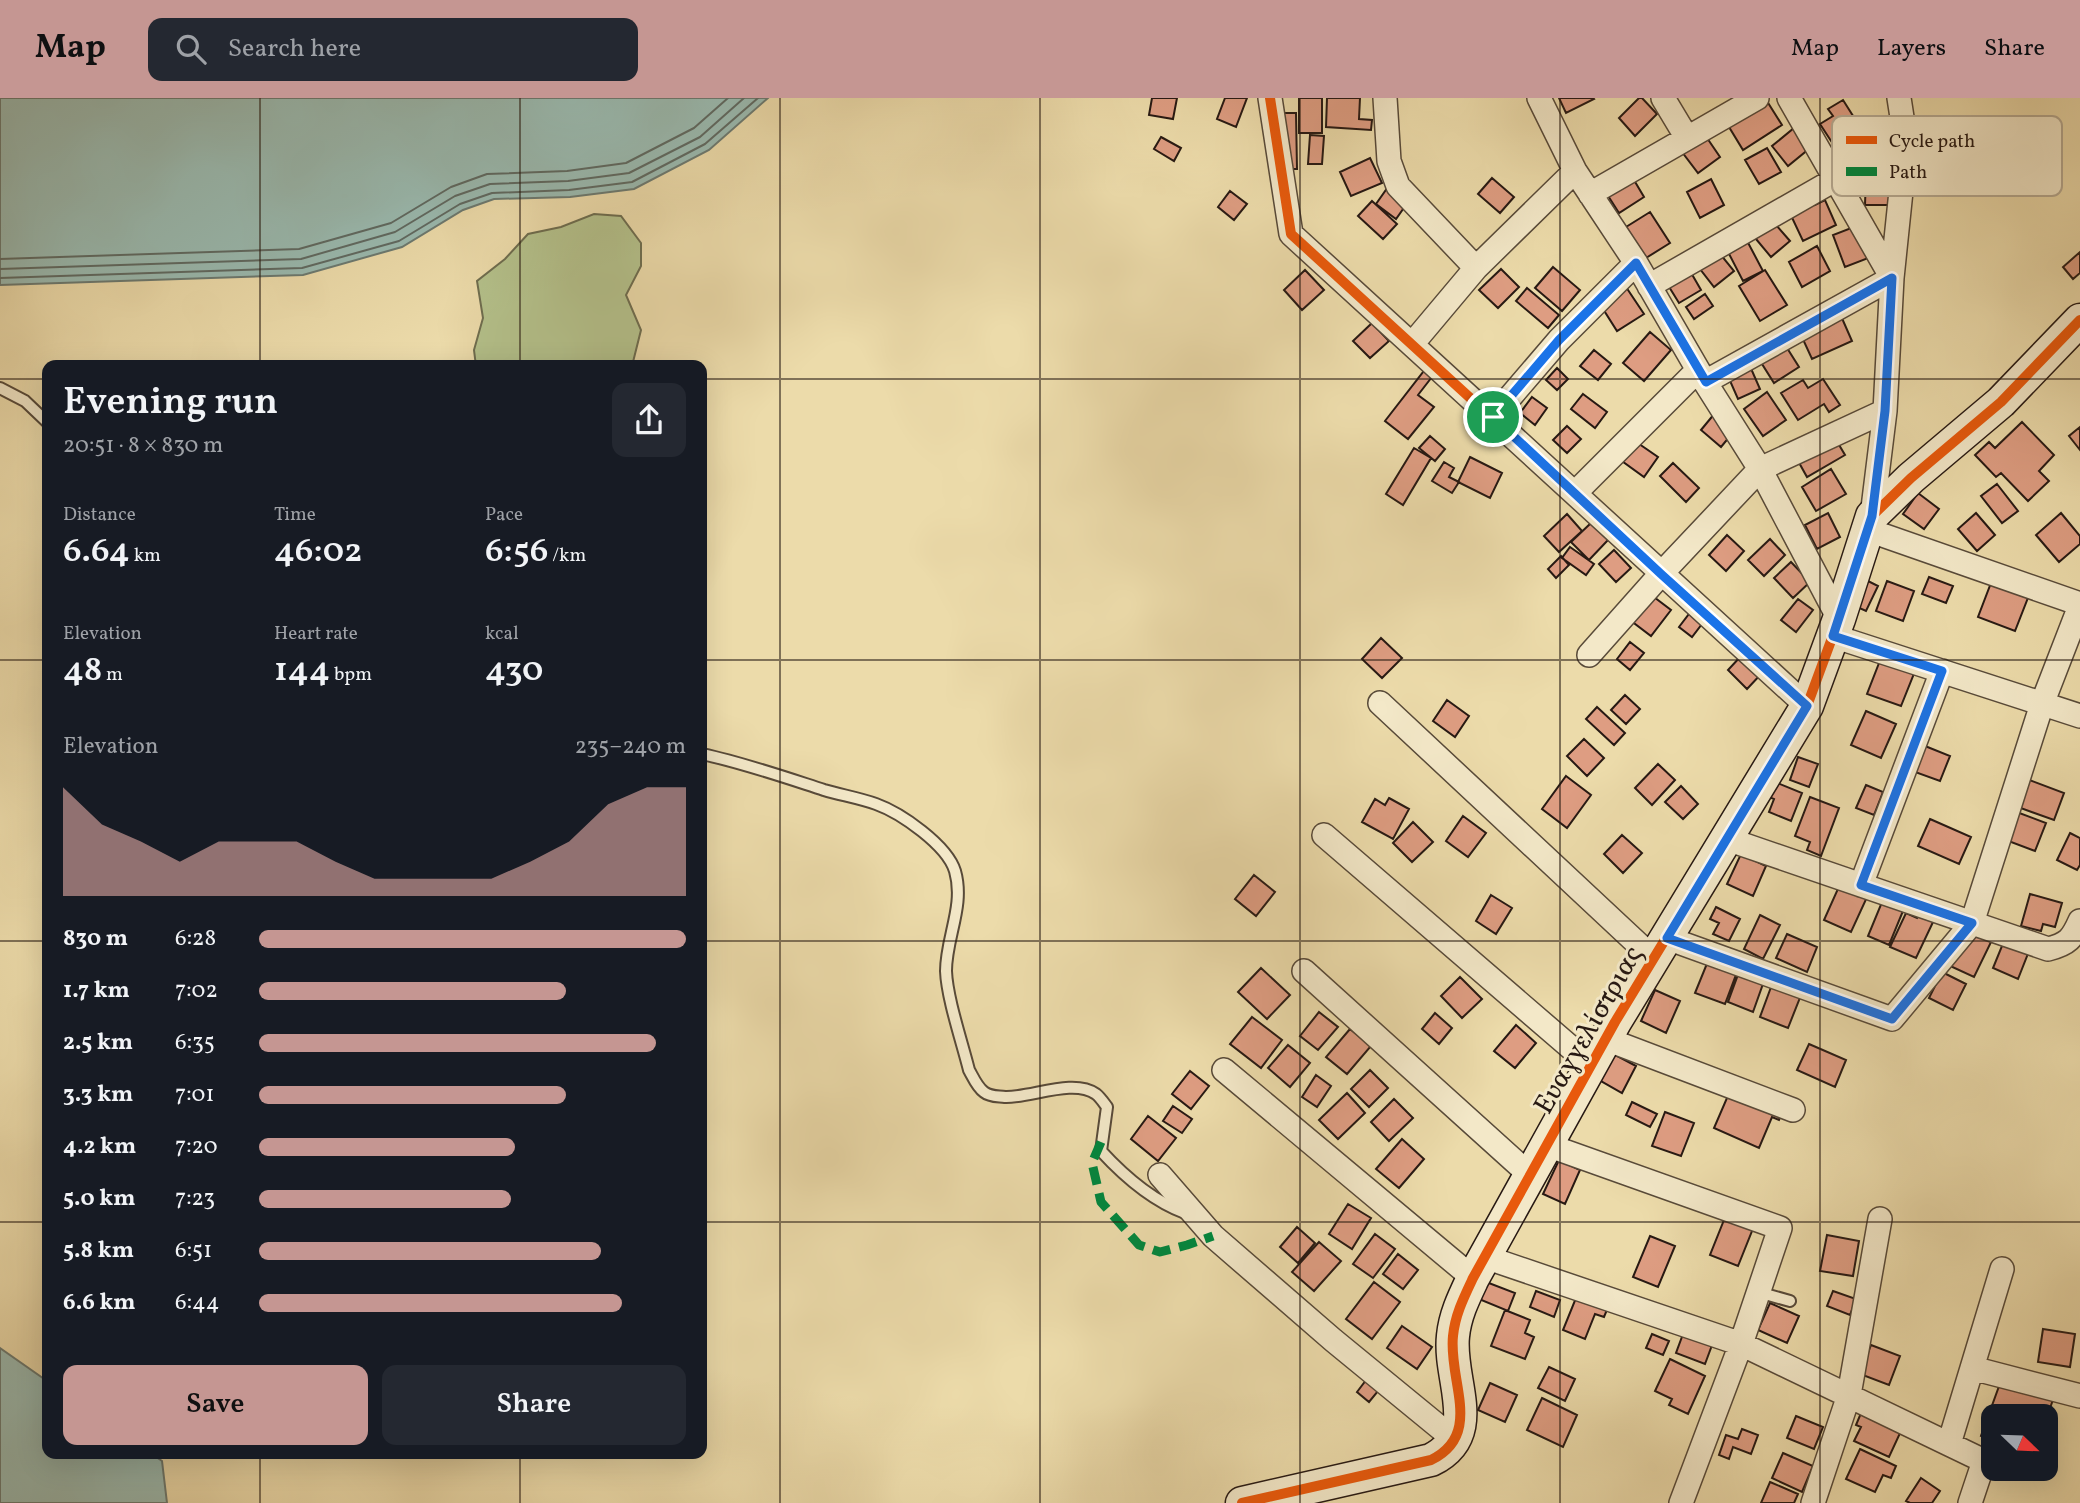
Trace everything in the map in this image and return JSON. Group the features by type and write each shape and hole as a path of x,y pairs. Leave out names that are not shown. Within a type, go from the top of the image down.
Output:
{"street":[{"path":"1270,98 1292,234 1807,706"},
{"path":"1385,98 1389,161 1398,186 1476,268"},
{"path":"1539,98 1575,172 1636,263 1760,469 1836,628 1942,671 2080,716"},
{"path":"1663,98 1687,138"},
{"path":"1590,194 1757,98"},
{"path":"1789,98 1832,173"},
{"path":"1899,98 1902,116"},
{"path":"1413,344 1476,268 1575,172"},
{"path":"1649,286 1832,182"},
{"path":"1845,196 1892,278"},
{"path":"1380,703 1660,948 1892,1019 1972,923 2042,704 2080,605 1870,523 1885,411 1892,278 1901,196"},
{"path":"1493,417 1559,340 1636,263"},
{"path":"1575,493 1702,376 1892,278"},
{"name":"Ευαγγελίστριας","path":"1455,1440 1461,1416 1452,1359 1453,1334 1459,1309 1598,1052 1807,706 1870,523 1911,478 2001,402 2078,327"},
{"path":"1589,654 1760,469 1885,411"},
{"path":"1861,885 1942,671"},
{"path":"1324,835 1598,1052 1793,1110"},
{"path":"1727,839 2048,949 2061,946 2073,937 2080,921"},
{"path":"1304,971 1530,1175"},
{"path":"1224,1070 1479,1268 1741,1344 1984,1461 1970,1503"},
{"path":"1547,1145 1780,1228 1741,1344 1681,1503"},
{"path":"1160,1175 1213,1236 1333,1340 1455,1440 1444,1454 1431,1460 1242,1503"},
{"path":"1813,1503 1849,1395 1880,1219"},
{"path":"1949,1444 2002,1269"},
{"path":"1972,1368 2080,1396"}],"lane":[{"path":"0,388 25,401 42,417"},
{"path":"707,755 878,804 919,828 942,849 954,870 958,895 946,975 969,1070 976,1083 985,1093 993,1096 1019,1097 1080,1088 1096,1094 1107,1107 1101,1151 1136,1184 1178,1210 1195,1217"},
{"path":"1758,1292 1790,1301"}],"green space":[{"path":"594,214 621,216 641,243 641,266 626,295 641,330 634,360 475,360 474,350 483,318 477,281 505,259 528,234 561,227"}],"water":[{"path":"0,98 768,98 709,150 634,189 570,197 494,199 463,210 402,247 303,275 0,285"},
{"path":"0,1348 42,1377 42,1459 162,1461 167,1503 0,1503"}],"building":[{"path":"1152,98 1177,98 1173,119 1149,115"},
{"path":"1225,98 1247,98 1236,127 1217,119"},
{"path":"1299,98 1322,98 1322,133 1299,133"},
{"path":"1327,98 1360,98 1359,119 1372,120 1371,130 1326,127"},
{"path":"1559,98 1593,98 1594,99 1566,113"},
{"path":"1639,98 1657,114 1635,136 1619,118"},
{"path":"1765,98 1782,125 1743,150 1726,122"},
{"path":"1843,100 1853,116 1833,116 1828,109"},
{"path":"1283,113 1296,113 1297,169 1283,169"},
{"path":"1832,117 1832,142 1820,124"},
{"path":"1794,128 1810,148 1788,166 1772,146"},
{"path":"1310,135 1324,136 1322,164 1308,164"},
{"path":"1705,135 1720,157 1698,173 1682,152"},
{"path":"1161,137 1181,148 1174,161 1154,149"},
{"path":"1767,148 1781,172 1759,184 1745,160"},
{"path":"1370,158 1382,183 1351,196 1340,172"},
{"path":"1631,175 1644,197 1619,213 1605,191"},
{"path":"1492,178 1514,197 1500,213 1478,194"},
{"path":"1711,179 1724,205 1700,218 1687,192"},
{"path":"1388,187 1408,202 1396,219 1376,204"},
{"path":"1230,191 1247,204 1234,220 1218,207"},
{"path":"1811,196 1815,205 1825,200 1836,225 1803,241 1787,207"},
{"path":"1865,196 1889,196 1889,205 1865,205"},
{"path":"1372,201 1397,224 1383,239 1358,216"},
{"path":"1650,212 1670,243 1646,258 1626,227"},
{"path":"1769,217 1790,241 1771,257 1751,233"},
{"path":"1859,225 1871,257 1845,267 1833,235"},
{"path":"1745,237 1763,271 1743,281 1726,248"},
{"path":"1712,244 1734,271 1714,287 1693,260"},
{"path":"1817,246 1830,271 1802,287 1789,262"},
{"path":"2080,252 2080,273 2073,279 2063,267"},
{"path":"1686,264 1701,290 1679,303 1663,277"},
{"path":"1553,267 1580,290 1562,311 1535,288"},
{"path":"1501,269 1519,287 1498,308 1479,290"},
{"path":"1305,270 1324,290 1302,310 1284,290"},
{"path":"1765,270 1787,305 1760,321 1739,286"},
{"path":"1624,284 1644,314 1617,331 1598,301"},
{"path":"1527,288 1559,315 1548,328 1516,301"},
{"path":"1705,294 1713,306 1694,319 1686,307"},
{"path":"1841,316 1852,341 1812,359 1801,335"},
{"path":"1372,323 1389,341 1370,358 1353,341"},
{"path":"1650,332 1671,350 1644,381 1623,363"},
{"path":"1782,340 1799,367 1774,383 1757,356"},
{"path":"1594,350 1611,364 1598,380 1580,366"},
{"path":"1749,364 1760,389 1738,399 1727,374"},
{"path":"1427,367 1435,373 1418,395 1434,407 1408,439 1385,421"},
{"path":"1557,368 1568,379 1557,390 1546,380"},
{"path":"1823,379 1840,405 1829,412 1824,404 1798,420 1781,393 1803,380 1808,388"},
{"path":"1767,392 1786,420 1763,436 1744,409"},
{"path":"1583,394 1607,412 1595,428 1571,409"},
{"path":"1532,397 1547,408 1535,425 1520,413"},
{"path":"1715,413 1735,430 1721,447 1701,430"},
{"path":"2022,422 2054,455 2039,471 2049,481 2028,501 2001,473 1996,477 1975,455 1989,442 1995,448"},
{"path":"1567,426 1581,439 1567,453 1553,440"},
{"path":"2080,427 2080,450 2069,436"},
{"path":"1829,428 1845,455 1807,477 1792,450"},
{"path":"1430,436 1445,449 1435,461 1419,448"},
{"path":"1629,437 1658,457 1644,477 1615,456"},
{"path":"1414,448 1431,458 1403,505 1386,494"},
{"path":"1470,457 1502,473 1490,498 1458,482"},
{"path":"1444,462 1454,468 1449,477 1459,482 1452,493 1432,481"},
{"path":"1673,463 1699,488 1686,502 1660,476"},
{"path":"1831,469 1846,494 1816,511 1802,487"},
{"path":"1997,484 2018,511 2002,523 1981,496"},
{"path":"1918,493 1939,509 1924,529 1903,514"},
{"path":"1828,513 1840,537 1817,549 1805,525"},
{"path":"1976,513 1995,535 1977,551 1958,529"},
{"path":"2061,513 2080,536 2080,544 2059,562 2036,535"},
{"path":"1567,514 1582,531 1559,552 1544,536"},
{"path":"1591,523 1608,540 1589,560 1571,542"},
{"path":"1727,535 1744,551 1726,571 1709,555"},
{"path":"1770,539 1785,555 1764,576 1748,560"},
{"path":"1570,547 1594,564 1586,575 1562,558"},
{"path":"1614,550 1631,568 1616,582 1599,564"},
{"path":"1561,556 1569,565 1556,578 1548,569"},
{"path":"1791,562 1810,582 1793,598 1774,578"},
{"path":"1994,575 2031,590 2015,631 1978,617"},
{"path":"1858,576 1878,586 1866,611 1846,602"},
{"path":"1929,577 1953,586 1946,603 1922,594"},
{"path":"1887,581 1914,591 1903,621 1876,611"},
{"path":"1646,591 1671,610 1651,636 1626,617"},
{"path":"1798,599 1813,610 1796,632 1781,620"},
{"path":"1692,610 1705,620 1692,637 1679,627"},
{"path":"1381,638 1402,658 1382,678 1362,659"},
{"path":"1630,642 1644,653 1630,670 1617,659"},
{"path":"1742,655 1762,673 1747,689 1728,670"},
{"path":"1881,658 1915,671 1901,706 1867,694"},
{"path":"1625,695 1640,709 1626,724 1611,710"},
{"path":"1447,700 1469,716 1455,737 1433,721"},
{"path":"1597,707 1625,733 1614,745 1586,719"},
{"path":"1866,711 1896,724 1881,758 1851,745"},
{"path":"1584,739 1604,758 1587,776 1567,756"},
{"path":"1925,746 1950,756 1940,781 1915,772"},
{"path":"1798,757 1818,764 1809,787 1790,780"},
{"path":"1658,764 1675,780 1652,805 1635,788"},
{"path":"1566,776 1591,795 1567,828 1542,809"},
{"path":"2024,778 2064,793 2054,820 2015,806"},
{"path":"1770,780 1802,793 1791,821 1769,812 1774,799 1764,795"},
{"path":"1866,785 1883,792 1874,815 1856,808"},
{"path":"1681,786 1698,804 1683,819 1665,802"},
{"path":"1810,797 1839,808 1821,856 1807,850 1810,842 1795,836"},
{"path":"1389,798 1409,809 1393,839 1362,822 1375,799 1385,805"},
{"path":"2014,811 2046,823 2035,851 2003,839"},
{"path":"1463,816 1486,833 1468,857 1446,841"},
{"path":"1930,819 1971,837 1959,864 1918,846"},
{"path":"1413,822 1433,842 1412,862 1393,843"},
{"path":"2070,833 2080,838 2080,865 2077,870 2057,860"},
{"path":"1622,835 1642,853 1623,873 1604,854"},
{"path":"1741,854 1766,866 1753,896 1727,884"},
{"path":"1254,875 1275,892 1256,916 1235,899"},
{"path":"1841,882 1868,895 1851,932 1824,920"},
{"path":"2030,894 2062,903 2055,927 2043,924 2041,931 2021,926"},
{"path":"1491,895 1512,908 1496,934 1476,921"},
{"path":"1882,902 1903,911 1889,945 1868,936"},
{"path":"1716,907 1740,919 1729,941 1713,934 1719,923 1710,919"},
{"path":"1906,913 1917,918 1919,914 1934,920 1916,958 1890,947"},
{"path":"1760,915 1780,925 1763,959 1744,949"},
{"path":"1967,926 1993,938 1974,977 1948,965"},
{"path":"1787,934 1817,947 1807,972 1776,958"},
{"path":"2004,941 2029,951 2018,979 1993,968"},
{"path":"1708,961 1737,972 1725,1004 1695,993"},
{"path":"1261,968 1290,995 1267,1019 1238,992"},
{"path":"1739,972 1764,981 1753,1012 1728,1002"},
{"path":"1942,972 1966,984 1953,1010 1929,998"},
{"path":"1460,977 1482,999 1462,1018 1441,996"},
{"path":"1774,979 1803,990 1788,1028 1760,1017"},
{"path":"1655,990 1680,1001 1666,1033 1641,1021"},
{"path":"1319,1012 1338,1027 1318,1050 1300,1036"},
{"path":"1435,1013 1452,1028 1439,1044 1422,1029"},
{"path":"1252,1017 1282,1040 1261,1068 1230,1044"},
{"path":"1516,1025 1536,1043 1515,1068 1494,1051"},
{"path":"1350,1029 1371,1046 1347,1074 1326,1057"},
{"path":"1809,1044 1846,1060 1835,1087 1797,1070"},
{"path":"1288,1045 1310,1063 1290,1087 1268,1068"},
{"path":"1608,1051 1636,1066 1622,1093 1594,1077"},
{"path":"1370,1070 1388,1088 1369,1107 1351,1089"},
{"path":"1190,1071 1209,1086 1191,1109 1172,1094"},
{"path":"1316,1075 1331,1086 1317,1107 1302,1097"},
{"path":"1733,1084 1785,1105 1779,1120 1772,1117 1759,1148 1714,1128"},
{"path":"1347,1093 1365,1113 1338,1139 1319,1120"},
{"path":"1394,1099 1413,1118 1389,1141 1371,1122"},
{"path":"1632,1102 1657,1114 1650,1127 1626,1115"},
{"path":"1173,1106 1192,1119 1182,1133 1163,1121"},
{"path":"1665,1112 1694,1123 1681,1156 1652,1146"},
{"path":"1148,1116 1176,1138 1158,1161 1131,1139"},
{"path":"1402,1139 1424,1159 1399,1188 1376,1169"},
{"path":"1559,1160 1580,1170 1565,1204 1543,1194"},
{"path":"1348,1204 1371,1218 1352,1249 1329,1234"},
{"path":"1726,1215 1754,1226 1738,1266 1710,1255"},
{"path":"1297,1227 1315,1243 1298,1263 1280,1247"},
{"path":"1375,1234 1395,1249 1373,1278 1353,1264"},
{"path":"1827,1235 1859,1241 1853,1276 1820,1271"},
{"path":"1650,1236 1675,1246 1658,1287 1633,1277"},
{"path":"1319,1242 1341,1261 1314,1291 1292,1272"},
{"path":"1398,1254 1418,1270 1403,1289 1383,1274"},
{"path":"1481,1280 1515,1293 1508,1311 1474,1297"},
{"path":"1374,1282 1400,1302 1372,1339 1346,1319"},
{"path":"1580,1288 1611,1300 1604,1317 1595,1314 1585,1339 1563,1330"},
{"path":"1536,1291 1560,1300 1554,1317 1530,1307"},
{"path":"1833,1291 1856,1299 1850,1315 1827,1306"},
{"path":"1770,1303 1799,1316 1787,1343 1758,1330"},
{"path":"1505,1310 1530,1320 1525,1333 1534,1337 1525,1359 1491,1346"},
{"path":"1402,1326 1432,1347 1417,1369 1387,1348"},
{"path":"1686,1326 1715,1337 1705,1364 1676,1353"},
{"path":"2043,1329 2075,1334 2070,1367 2038,1362"},
{"path":"1652,1334 1669,1341 1663,1355 1646,1348"},
{"path":"1871,1345 1900,1356 1889,1385 1860,1374"},
{"path":"1670,1359 1705,1376 1688,1414 1669,1405 1672,1399 1655,1391"},
{"path":"1549,1367 1575,1379 1565,1401 1538,1388"},
{"path":"1370,1375 1383,1385 1369,1402 1357,1392"},
{"path":"2002,1378 2054,1397 2051,1404 1993,1404"},
{"path":"1490,1383 1517,1395 1505,1422 1478,1410"},
{"path":"1542,1398 1577,1415 1563,1447 1527,1430"},
{"path":"1861,1413 1901,1431 1889,1457 1854,1441 1861,1427 1856,1425"},
{"path":"1796,1416 1823,1427 1814,1449 1787,1438"},
{"path":"1742,1429 1758,1435 1751,1454 1733,1447 1729,1459 1719,1455 1726,1435 1738,1439"},
{"path":"1860,1449 1896,1466 1891,1478 1883,1475 1875,1492 1846,1479"},
{"path":"1783,1453 1813,1466 1802,1492 1772,1478"},
{"path":"1921,1478 1940,1491 1932,1503 1906,1501"},
{"path":"1770,1482 1798,1494 1794,1503 1761,1503"}],"marked path":[{"path":"1101,1142 1092,1163 1101,1202 1139,1245 1160,1252 1213,1236"}],"cycle path":[{"path":"1270,98 1291,234 1807,706"},
{"path":"1242,1503 1431,1460 1447,1449 1456,1436 1460,1421 1453,1336 1466,1292 1615,1022 1807,706 1839,619 1872,516 1911,478 2001,402 2080,320"}],"route":[{"path":"1636,263 1706,382 1892,278 1885,411 1872,516 1833,636 1942,671 1861,885 1972,923 1892,1019 1667,938 1807,706 1493,417 1559,340 1636,263"}]}
